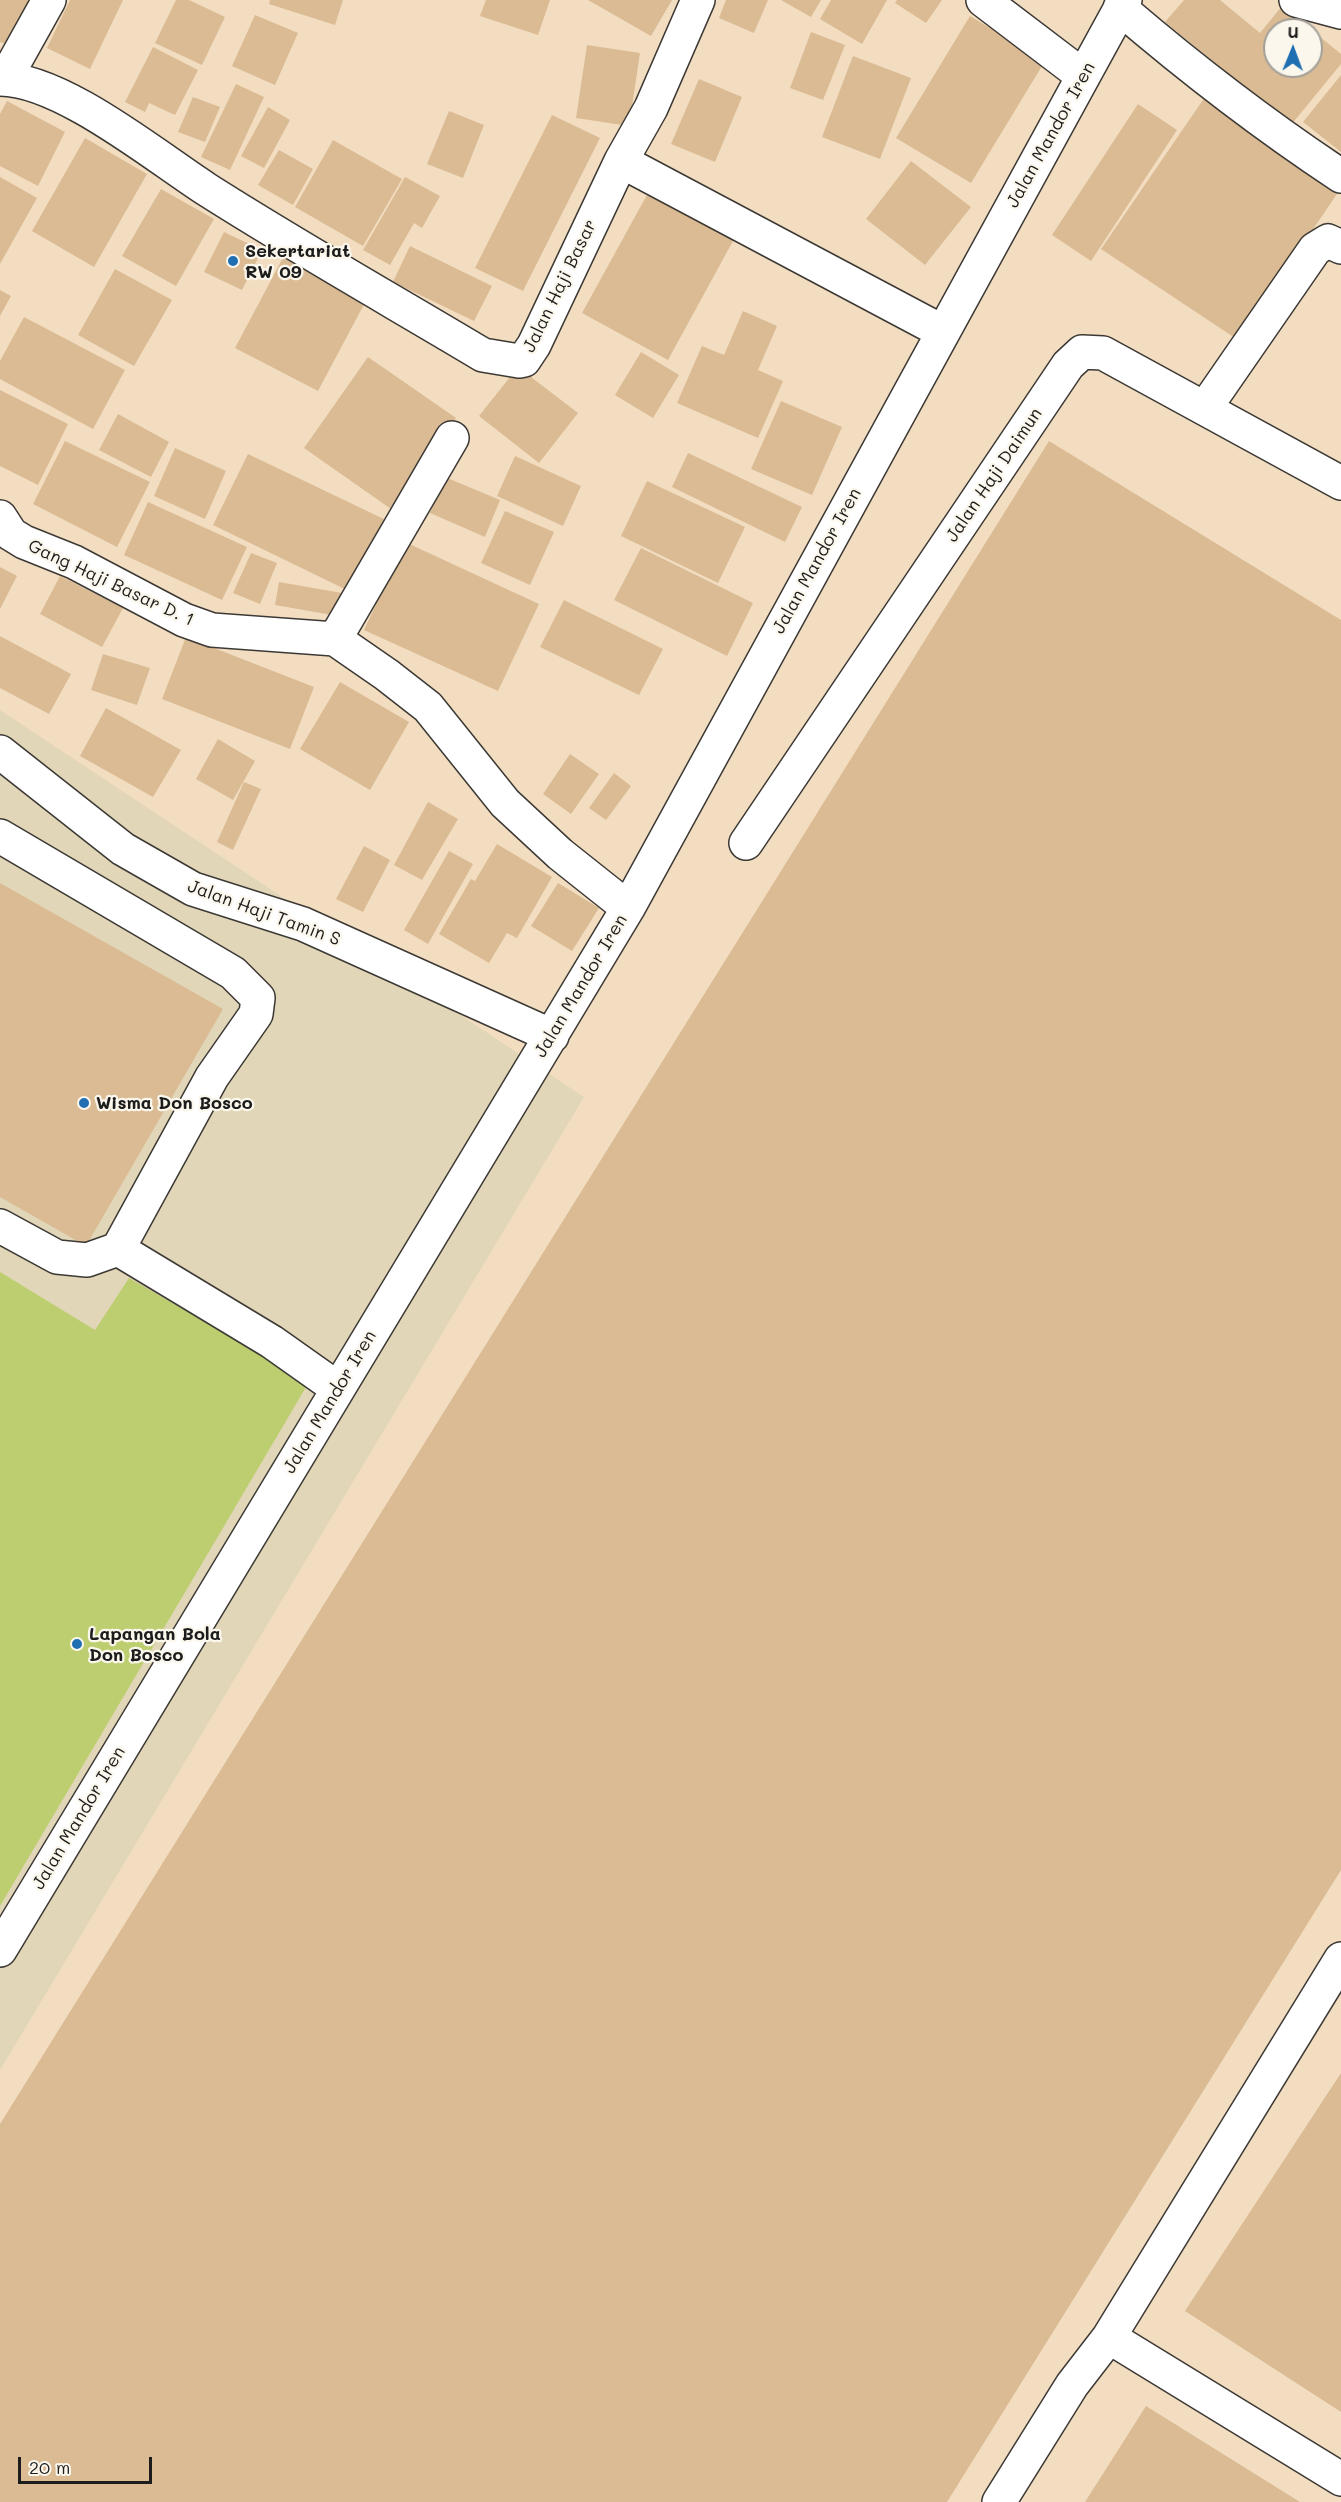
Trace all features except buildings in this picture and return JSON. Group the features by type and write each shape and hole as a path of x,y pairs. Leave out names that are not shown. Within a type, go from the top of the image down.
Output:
{"street":[{"path":"2,79 49,0"},
{"path":"698,0 651,108 621,161 774,240 943,332"},
{"path":"983,0 1083,76"},
{"path":"1296,0 1341,12"},
{"path":"1122,4 1152,36 1285,138 1341,176"},
{"name":"Jalan Mandor Iren","path":"0,1950 628,908 1122,4"},
{"name":"Jalan Haji Basar","path":"2,79 38,87 61,97 130,135 207,189 483,354 519,361 524,360 534,345 621,161"},
{"path":"1205,408 1315,249 1328,241 1341,247"},
{"name":"Jalan Haji Daimun","path":"746,843 1068,365 1082,352 1103,353 1341,483"},
{"path":"452,438 335,639 428,707 505,802 560,854 628,908"},
{"name":"Gang Haji Basar D. 1","path":"0,517 11,534 24,542 74,562 184,620 212,630 335,639"},
{"name":"Jalan Haji Tamin S","path":"0,752 123,849 193,889 303,924 552,1036"},
{"path":"0,836 233,973 258,998 256,1014 212,1077 118,1249 87,1260 57,1257 0,1226"},
{"path":"118,1249 272,1342 337,1388"},
{"path":"999,2502 1072,2385 1109,2337 1341,1959"},
{"path":"1109,2337 1341,2479"}],"shaded area":[{"path":"0,710 584,1097 0,2070"}],"green space":[{"name":"Lapangan Bola Don Bosco","path":"0,1272 95,1330 129,1278 309,1382 0,1906"}],"place":[{"name":"Sekertariat RW 09","path":"233,261"},
{"name":"Wisma Don Bosco","path":"84,1103"},
{"name":"Lapangan Bola Don Bosco","path":"77,1644"}]}
